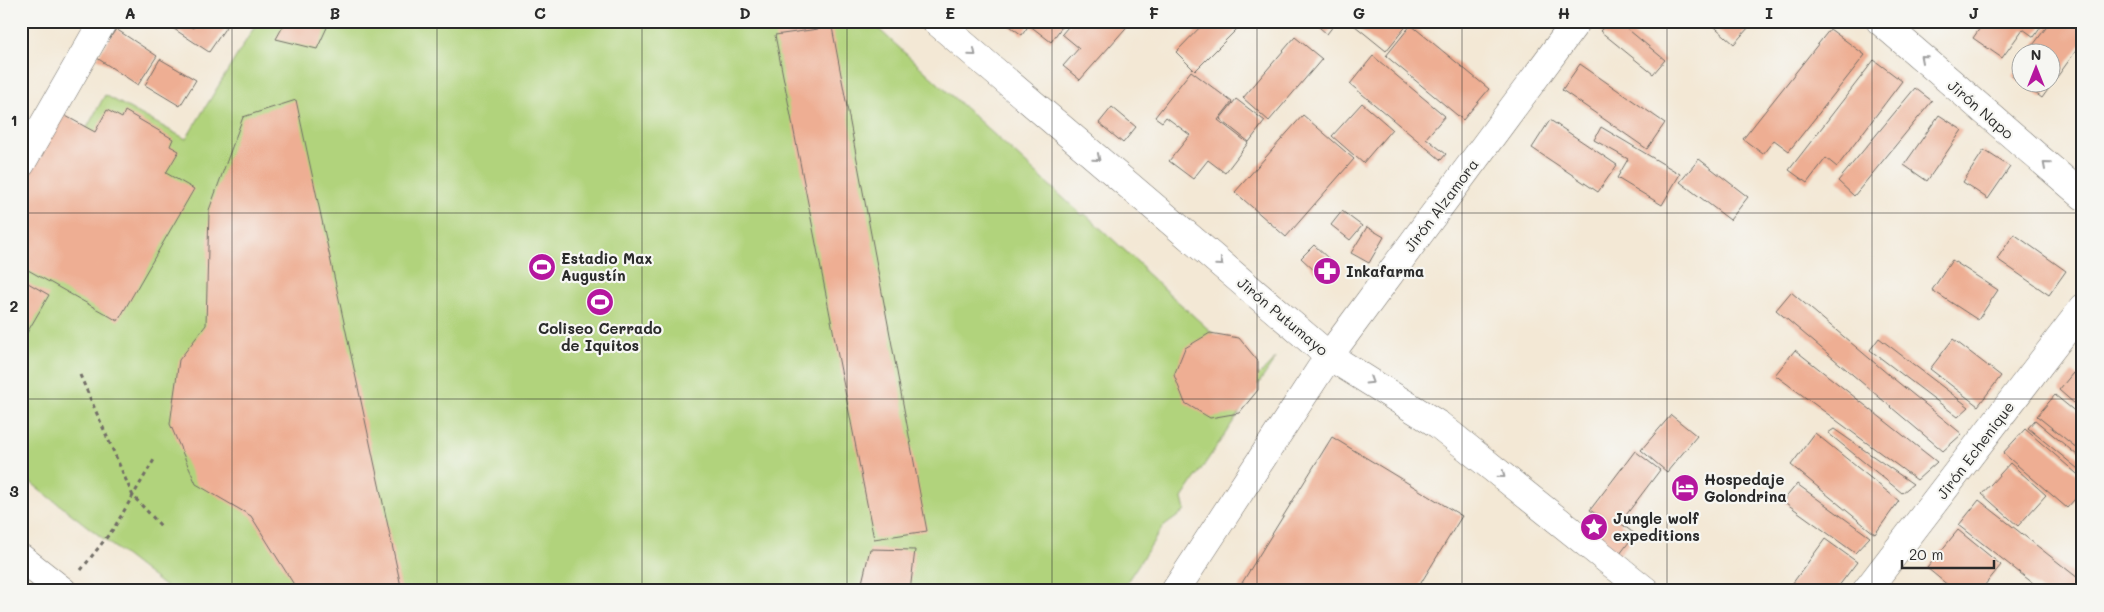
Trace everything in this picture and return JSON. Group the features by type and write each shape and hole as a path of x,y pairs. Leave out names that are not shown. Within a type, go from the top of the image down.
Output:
{"street":[{"path":"21,164 102,21"},
{"name":"Jirón Putumayo","path":"936,21 1329,356 1440,425 1646,591"},
{"name":"Jirón Alzamora","path":"1175,591 1329,356 1577,21"},
{"name":"Jirón Napo","path":"1880,21 2083,196"},
{"name":"Jirón Echenique","path":"1866,591 2083,308"},
{"path":"21,558 70,583"}],"path":[{"path":"80,375 132,496 161,526"},
{"path":"70,583 114,528 154,458"}],"green space":[{"name":"Coliseo Cerrado de Iquitos","path":"258,21 870,21 1082,215 1085,214 1143,267 1144,271 1259,375 1276,358 1182,498 1185,511 1163,527 1121,591 171,591 21,475 21,247 105,95 186,139"}],"building":[{"path":"170,21 193,21 189,26 193,28 198,21 218,21 226,27 209,52 168,25"},
{"path":"286,21 330,21 317,49 276,39"},
{"path":"1003,21 1066,21 1051,42 1029,25 1022,35"},
{"path":"1073,21 1132,21 1080,80 1063,66 1079,48 1062,34"},
{"path":"1206,21 1245,21 1195,71 1176,52"},
{"path":"1312,21 1337,21 1327,34"},
{"path":"1349,21 1404,21 1408,24 1386,51"},
{"path":"1609,21 1618,21 1665,60 1653,74 1600,31"},
{"path":"1708,21 1741,21 1749,27 1734,44"},
{"path":"1985,21 2045,21 2034,37 2023,29 2002,58 1973,38"},
{"path":"2051,21 2083,21 2083,41 2062,70 2062,42 2035,42"},
{"path":"1411,25 1489,89 1463,120 1386,56"},
{"path":"832,27 927,531 874,539 775,35"},
{"path":"116,29 157,56 138,85 97,58"},
{"path":"1830,29 1865,55 1789,151 1774,140 1763,154 1743,139"},
{"path":"1295,37 1322,59 1269,121 1243,98"},
{"path":"1373,56 1445,116 1426,138 1446,154 1441,160 1350,84"},
{"path":"160,59 196,80 180,106 145,85"},
{"path":"1874,60 1902,81 1837,167 1826,158 1807,183 1789,170"},
{"path":"1580,64 1665,123 1647,149 1562,90"},
{"path":"1191,71 1232,102 1218,120 1248,143 1225,173 1208,160 1193,179 1169,161 1190,135 1166,117 1162,122 1155,117"},
{"path":"1915,88 1932,101 1854,196 1838,181"},
{"path":"2034,92 2046,92 2042,98"},
{"path":"1236,99 1265,121 1249,142 1220,119"},
{"path":"296,100 402,591 298,591 251,516 196,484 170,424 179,360 206,325 209,210 243,117"},
{"path":"1362,103 1392,129 1363,163 1332,136"},
{"path":"1112,107 1136,127 1123,143 1099,123"},
{"path":"107,110 122,118 125,111 173,139 170,146 179,151 166,173 194,189 118,321 21,266 21,185 62,114 95,132"},
{"path":"1303,115 1354,159 1286,237 1235,192"},
{"path":"1939,115 1962,130 1927,181 1904,165"},
{"path":"1550,120 1617,165 1598,192 1532,148"},
{"path":"1601,127 1680,174 1662,205 1617,178 1628,159 1594,140"},
{"path":"1984,150 2010,167 1988,199 1963,182"},
{"path":"1699,159 1748,197 1730,220 1680,182"},
{"path":"1342,211 1362,226 1350,240 1331,225"},
{"path":"1367,227 1384,237 1369,263 1351,253"},
{"path":"2014,234 2066,271 2049,295 1997,259"},
{"path":"1314,245 1329,259 1316,272 1301,258"},
{"path":"1952,260 1998,290 1978,320 1932,290"},
{"path":"21,279 49,295 21,343"},
{"path":"1791,292 1962,434 1943,451 1776,310"},
{"path":"1210,333 1239,338 1258,361 1258,390 1239,413 1210,418 1185,403 1174,375 1185,348"},
{"path":"1879,338 1969,407 1958,417 1870,350"},
{"path":"1953,339 2001,376 1978,406 1930,369"},
{"path":"1795,350 1937,462 1917,480 1775,375"},
{"path":"2073,373 2083,381 2083,411 2059,390"},
{"path":"2055,395 2083,418 2083,453 2037,416"},
{"path":"1671,415 1697,436 1667,472 1641,450"},
{"path":"2035,420 2083,460 2083,473 2028,428"},
{"path":"1834,429 1913,484 1902,493 1828,433"},
{"path":"2025,429 2083,479 2083,490 2067,508 2003,453"},
{"path":"1815,433 1899,501 1875,534 1791,465"},
{"path":"1332,437 1462,516 1416,591 1237,591"},
{"path":"1635,451 1660,470 1620,523 1635,534 1617,558 1583,532 1597,515 1590,510"},
{"path":"2010,463 2046,495 2018,526 1982,494"},
{"path":"1797,484 1870,537 1855,553 1783,501"},
{"path":"1979,500 2083,582 2083,591 2043,591 1959,525"},
{"path":"1958,530 2001,565 1980,591 1955,591 1927,568"},
{"path":"1825,539 1857,562 1835,591 1787,591"},
{"path":"870,549 915,550 910,591 860,591"}],"place":[{"name":"Estadio Max Augustín","path":"542,267"},
{"name":"Inkafarma","path":"1327,271"},
{"name":"Coliseo Cerrado de Iquitos","path":"600,302"},
{"name":"Hospedaje Golondrina","path":"1685,488"},
{"name":"Jungle wolf expeditions","path":"1594,527"}]}
